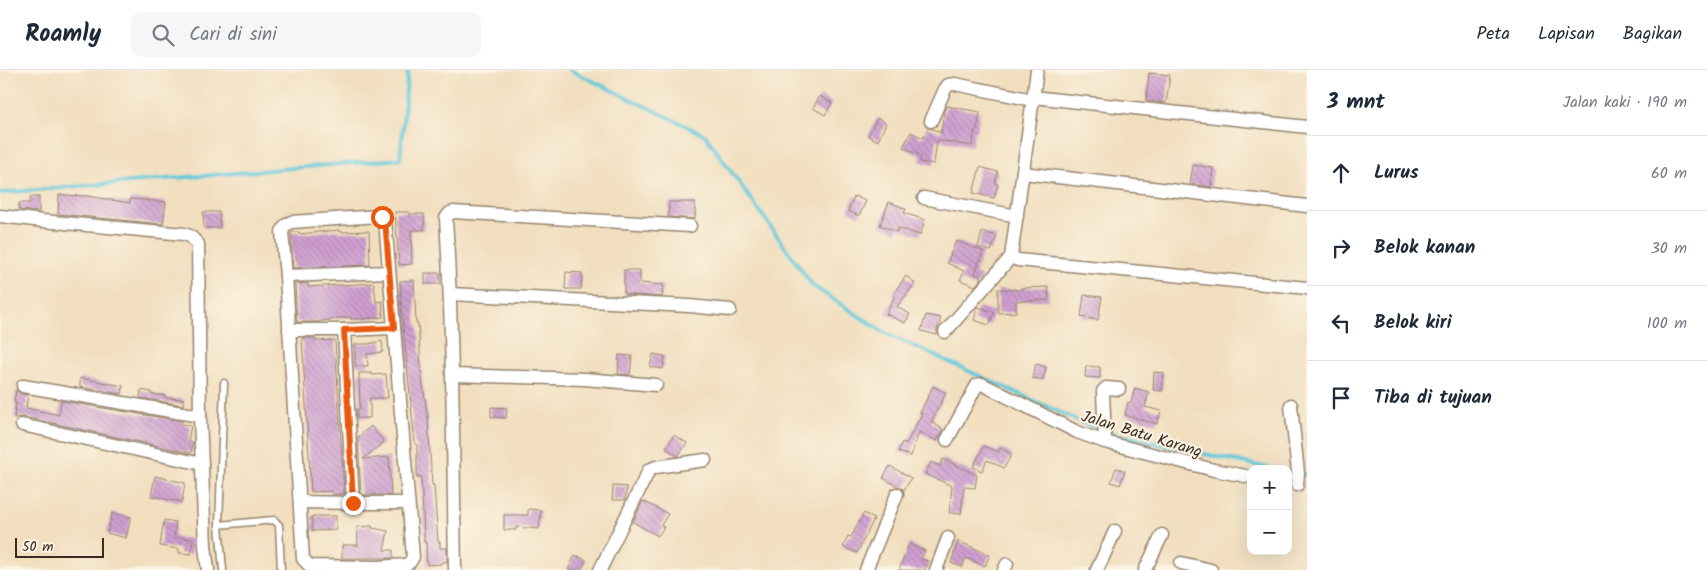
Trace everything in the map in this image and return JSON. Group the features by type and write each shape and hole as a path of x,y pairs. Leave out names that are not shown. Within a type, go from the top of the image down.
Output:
{"street":[{"path":"945,332 1012,257 1037,70"},
{"path":"930,121 945,89 955,84 1033,98 1307,127"},
{"path":"1023,173 1307,206"},
{"path":"924,198 1017,216"},
{"path":"455,570 453,375 446,218 450,213 690,226"},
{"path":"0,216 184,234 195,239 198,244 200,416 205,546 208,570"},
{"path":"379,216 385,220 413,557 410,562 402,566 377,569 310,566 303,560 286,276 282,232 285,226 292,222 379,216"},
{"path":"1012,257 1018,260 1307,288"},
{"path":"286,276 389,272"},
{"path":"450,294 689,306 730,310"},
{"path":"289,330 394,328"},
{"path":"344,330 353,503"},
{"path":"453,375 585,380 656,385"},
{"name":"Jalan Batu Karang","path":"947,440 979,384 1077,432 1106,433 1214,470 1247,476"},
{"path":"23,386 200,416"},
{"path":"1106,433 1103,391 1106,388 1119,389"},
{"path":"1291,405 1297,482"},
{"path":"22,426 202,464"},
{"path":"600,570 649,470 656,467 705,460"},
{"path":"866,570 897,494"},
{"path":"300,502 408,503"},
{"path":"1096,570 1115,531"},
{"path":"1145,570 1162,535"},
{"path":"936,570 948,538"},
{"path":"1181,563 1211,570"}],"lane":[{"path":"223,570 219,525 224,384"},
{"path":"219,525 274,520 278,522 280,525 281,570"}],"building":[{"path":"1149,73 1170,75 1166,103 1146,101"},
{"path":"820,96 832,103 825,115 813,108"},
{"path":"947,106 980,112 972,146 937,140 934,164 920,162 921,156 903,147 911,132 923,138 928,128 941,133 944,111"},
{"path":"877,118 886,123 878,141 868,136"},
{"path":"1193,165 1213,168 1211,187 1190,184"},
{"path":"980,167 998,172 995,183 998,184 994,198 973,193"},
{"path":"59,195 87,196 130,203 130,199 166,202 163,224 58,214"},
{"path":"854,196 866,201 859,216 848,211"},
{"path":"30,197 39,197 39,212 19,210 19,203 30,203"},
{"path":"669,202 695,202 695,219 668,217"},
{"path":"889,202 906,209 904,213 925,220 920,235 898,228 897,232 880,225"},
{"path":"203,212 219,212 220,228 204,228"},
{"path":"395,212 424,214 424,230 411,230 412,264 399,265"},
{"path":"339,230 339,232 369,231 370,265 293,268 291,232 299,232 299,234"},
{"path":"982,232 997,236 991,251 978,247"},
{"path":"956,241 983,251 975,274 980,276 980,280 975,286 960,280 964,271 947,263"},
{"path":"624,270 640,270 640,283 663,285 662,297 624,294"},
{"path":"566,272 582,273 581,289 565,289"},
{"path":"425,273 440,273 440,284 425,284"},
{"path":"906,276 915,283 897,307 910,314 905,323 886,314 895,296 893,294"},
{"path":"414,280 416,323 418,323 422,379 428,419 438,542 440,541 440,548 447,548 447,562 427,565 421,476 417,477 417,444 415,444 400,281"},
{"path":"308,283 308,287 374,283 376,302 382,301 383,317 351,319 351,317 314,322 297,322 295,284"},
{"path":"1048,287 1049,300 1016,301 1016,312 998,313 998,289 1021,290 1021,288"},
{"path":"1084,295 1102,297 1098,320 1081,317"},
{"path":"978,307 994,312 989,325 974,320"},
{"path":"926,315 941,318 937,335 921,331"},
{"path":"302,338 315,338 315,341 335,340 344,494 332,494 332,491 311,492"},
{"path":"382,341 383,352 367,354 368,366 355,366 355,344"},
{"path":"653,354 665,356 663,369 650,367"},
{"path":"619,355 632,356 630,375 618,374"},
{"path":"1036,364 1046,367 1043,380 1032,378"},
{"path":"1086,366 1100,367 1100,378 1085,377"},
{"path":"1154,372 1164,373 1162,391 1153,390"},
{"path":"359,373 372,373 372,375 386,374 388,398 370,398 370,418 357,418 357,409 360,409"},
{"path":"80,378 123,386 122,394 80,387"},
{"path":"933,386 946,393 931,422 943,429 937,441 919,432 911,456 898,452 902,442 906,444 922,414 920,413"},
{"path":"1135,388 1149,392 1145,407 1161,411 1157,424 1125,415 1128,402 1131,403"},
{"path":"16,390 21,394 28,395 26,408 59,415 61,401 182,421 182,424 191,426 188,441 193,442 191,453 24,417 14,418"},
{"path":"141,390 152,392 151,394 166,396 166,398 184,399 183,405 140,398"},
{"path":"491,407 507,408 506,418 491,417"},
{"path":"371,426 384,442 363,459 389,457 391,495 361,495 358,437"},
{"path":"674,435 687,443 678,456 666,448"},
{"path":"984,446 998,452 1000,448 1012,454 1004,468 987,460 982,471 973,467"},
{"path":"943,459 977,475 975,488 964,487 961,514 949,513 952,486 925,474 931,462 940,466"},
{"path":"890,466 911,478 904,490 883,478"},
{"path":"1116,468 1125,471 1120,485 1111,482"},
{"path":"155,476 185,483 182,502 151,496"},
{"path":"613,486 627,487 625,500 612,500"},
{"path":"643,501 668,514 661,525 664,527 658,536 633,522"},
{"path":"528,509 541,510 539,529 516,527 516,530 504,530 504,515 528,515"},
{"path":"112,513 131,517 126,538 107,533"},
{"path":"864,513 874,519 857,553 843,547 848,536 851,537"},
{"path":"312,516 336,516 336,530 312,531"},
{"path":"164,520 176,522 174,537 193,539 191,554 179,553 179,549 160,546"},
{"path":"372,526 372,528 388,531 384,550 393,550 393,558 342,558 342,545 358,545 357,527"},
{"path":"958,541 990,555 985,566 966,558 962,567 951,563"},
{"path":"909,544 925,551 921,559 929,562 925,570 899,570"},
{"path":"575,555 586,560 581,570 568,570"}],"waterway":[{"path":"0,193 400,159 408,70"},
{"path":"570,70 705,135 813,286 885,333 1101,431 1255,465"},
{"path":"1292,473 1307,474"}],"route":[{"path":"353,503 344,330 394,328 385,220 382,217"}]}
